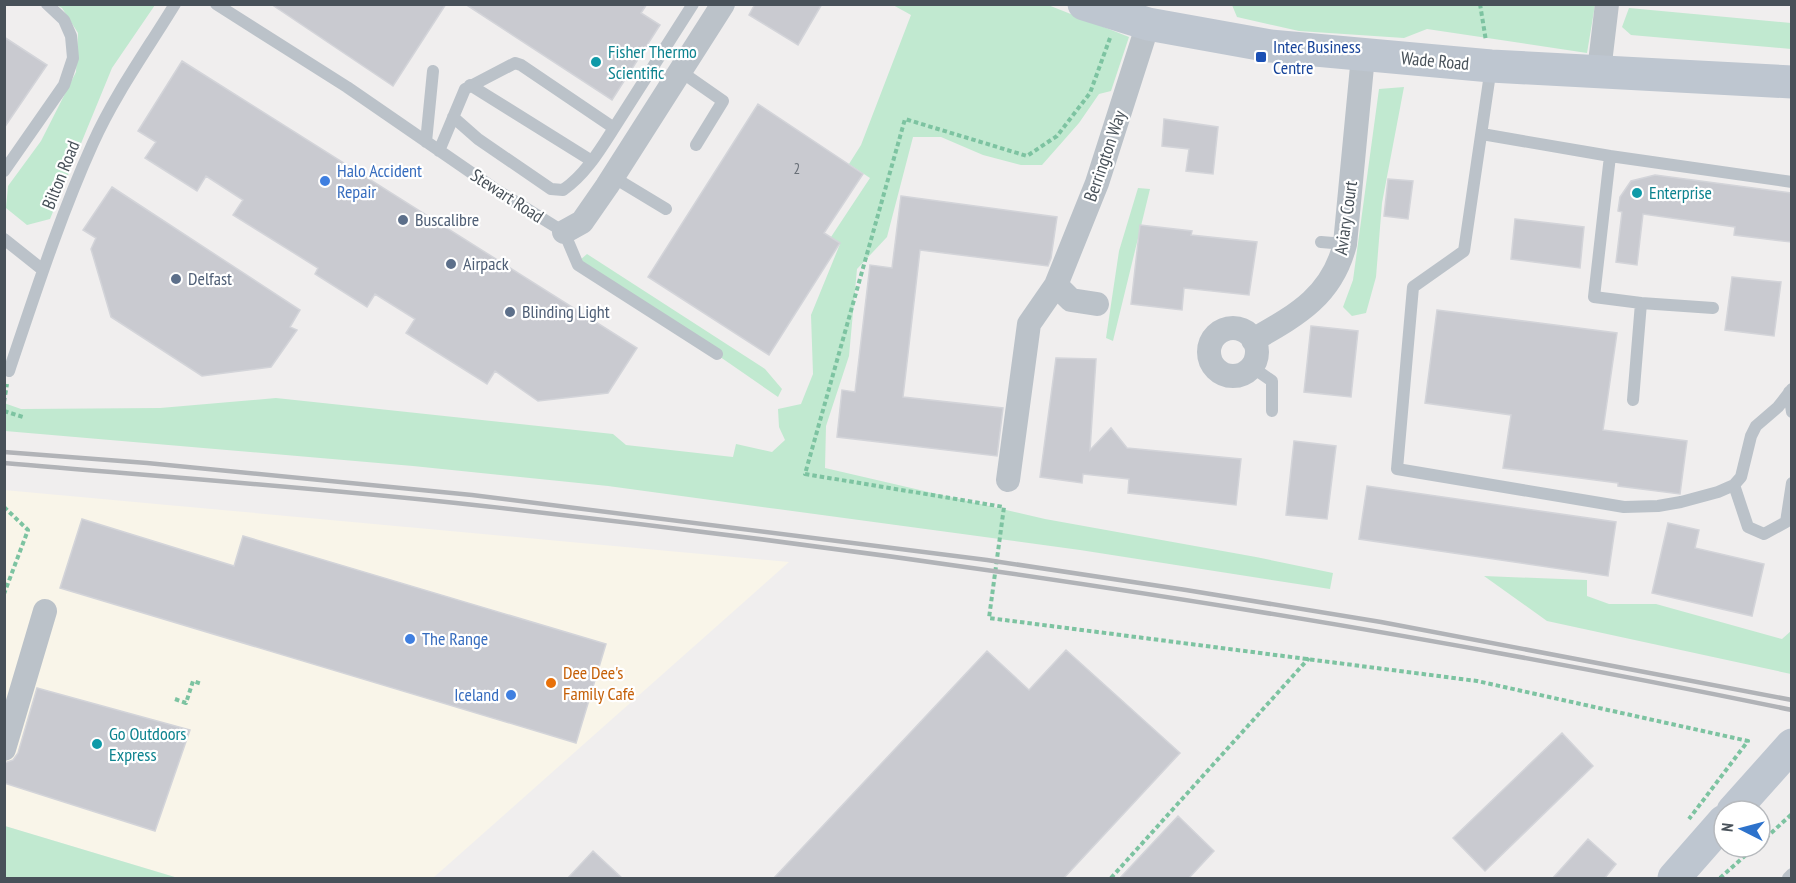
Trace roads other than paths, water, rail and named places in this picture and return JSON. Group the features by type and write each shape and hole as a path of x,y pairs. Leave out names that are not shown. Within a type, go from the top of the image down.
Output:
{"street":[{"name":"Stewart Road","path":"564,232 582,222 723,4"},
{"name":"Wade Road","path":"1084,4 1148,24 1270,46 1491,66 1791,82"},
{"path":"1599,70 1606,4"},
{"name":"Berrington Way","path":"1008,480 1029,324 1056,285 1097,183 1148,24"},
{"name":"Aviary Court","path":"1253,340 1294,316 1323,291 1340,264 1345,244 1363,56"},
{"path":"1056,285 1071,300 1097,304"},
{"path":"1225,329 1242,330 1253,340 1256,348 1256,359 1252,367 1245,373 1225,375 1214,367 1209,354 1212,340 1225,329"},
{"path":"4,749 45,611"},
{"path":"1744,799 1785,752"},
{"path":"1674,879 1712,835"}],"lane":[{"path":"4,171 64,86 73,58 71,36 64,20 47,4"},
{"name":"Bilton Road","path":"9,371 43,270 93,142 121,89 175,4"},
{"name":"Stewart Road","path":"216,4 347,87 495,189 564,232"},
{"path":"453,117 478,140 551,189 563,190 573,184 592,161 693,4"},
{"path":"439,151 462,94 470,85 515,63 615,128"},
{"path":"1491,66 1464,251 1413,287 1397,469 1624,507 1658,506 1682,502 1734,485 1741,477 1751,436 1756,426 1778,407 1790,390"},
{"path":"426,142 432,71"},
{"path":"680,71 723,101 696,145"},
{"path":"470,85 592,161"},
{"path":"1482,134 1610,156 1791,182"},
{"path":"1610,156 1594,297 1713,308"},
{"path":"613,177 666,210"},
{"path":"564,232 578,265 717,354"},
{"path":"4,239 43,270"},
{"path":"1321,242 1345,244"},
{"path":"1633,400 1641,303"},
{"path":"1252,367 1272,381 1272,411"},
{"path":"1790,390 1791,412"},
{"path":"1734,485 1748,527 1764,534 1786,522 1791,483"},
{"path":"1788,879 1791,874"}],"railway":[{"path":"4,452 147,463 472,495 987,560 1381,622 1792,700"},
{"path":"4,463 456,503 792,543 959,566 1294,617 1460,646 1792,710"}],"place":[{"name":"Intec Business Centre","path":"1261,57"},
{"name":"Fisher Thermo Scientific","path":"596,62"},
{"name":"Halo Accident Repair","path":"325,181"},
{"name":"Enterprise","path":"1637,193"},
{"name":"Buscalibre","path":"403,220"},
{"name":"Airpack","path":"451,264"},
{"name":"Delfast","path":"176,279"},
{"name":"Blinding Light","path":"510,312"},
{"name":"The Range","path":"410,639"},
{"name":"Dee Dee's Family Café","path":"551,683"},
{"name":"Iceland","path":"511,695"},
{"name":"Go Outdoors Express","path":"97,744"}]}
